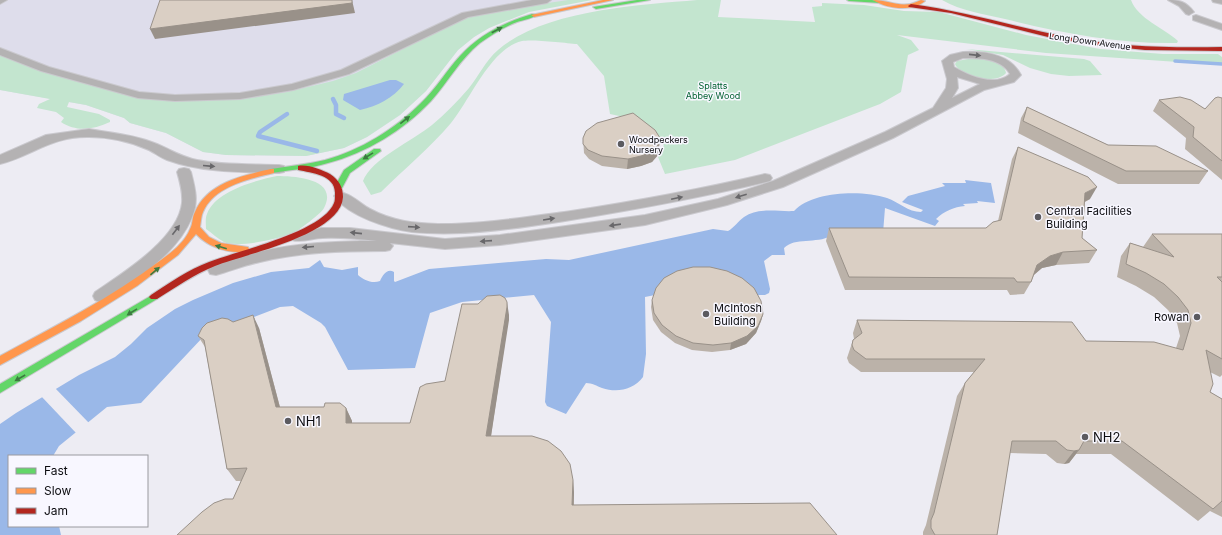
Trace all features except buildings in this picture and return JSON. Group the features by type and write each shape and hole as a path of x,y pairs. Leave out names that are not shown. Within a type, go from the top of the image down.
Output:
{"street":[{"path":"0,51 45,69 138,95 181,98 240,96 298,86 345,72 465,15 547,0"},
{"path":"253,249 228,249 213,244 202,238 196,228 196,217 201,207 222,189 256,173 326,161 361,148 395,127 422,106 447,79 462,56 480,40 499,28 522,18 544,12 611,0"},
{"path":"490,45 508,33 549,17 574,11 648,0"},
{"name":"Long Down Avenue","path":"849,0 878,1 895,6 911,6 961,13 1042,34 1094,43 1154,49 1222,49"},
{"path":"911,6 918,5 924,0"},
{"name":"Long Down Avenue","path":"929,0 961,13"},
{"path":"1172,0 1182,4 1192,15 1221,27"},
{"path":"1216,0 1222,1"},
{"path":"150,300 202,275 232,264 304,247 445,244 528,236 645,220 722,202 778,184 889,135 932,113 980,88 995,83 1008,81 1016,75 1011,66 994,59 979,55 958,55 948,61 948,66 954,82 950,93 932,113"},
{"path":"950,70 974,80 995,83"},
{"path":"0,160 50,138 89,134 129,139 153,147 171,157 197,164 237,168 279,169"},
{"path":"297,237 321,222 334,209 347,172 361,161 394,140"},
{"path":"171,157 184,172 195,181 200,195 201,207"},
{"path":"293,167 313,169 330,176 340,191 367,214 388,222 411,227 510,225 666,200 830,161"},
{"path":"0,361 48,332 130,276 164,247 181,224 189,207 190,196 184,172"},
{"path":"48,332 83,315 151,275 179,251 196,228"},
{"path":"0,389 150,300 187,276 221,260 253,249 270,246 297,237 321,233 350,232 445,244"}],"shaded area":[{"path":"0,0 579,0 526,9 489,28 474,37 458,50 426,91 400,115 367,137 344,148 306,156 226,155 203,152 166,133 130,123 124,118 86,105 0,90"}],"green space":[{"path":"568,0 592,0 529,12 489,28 474,37 458,50 426,91 400,115 367,137 344,148 306,156 226,155 203,152 166,133 130,123 124,118 86,105 69,102 67,107 99,114 110,120 110,122 97,127 79,129 61,122 64,118 56,112 37,108 39,104 50,99 0,90 0,51 131,93 237,100 287,92 333,81 356,73 462,19 482,13"},
{"name":"Splatts Abbey Wood","path":"697,0 721,0 718,17 815,22 812,7 822,6 822,3 864,5 904,11 939,12 1026,35 1100,49 1163,54 1218,54 1222,57 1222,65 1046,53 897,35 911,40 919,50 908,55 901,92 880,104 735,160 665,174 658,157 664,145 633,119 610,114 604,76 577,44 522,41 511,46 500,54 482,76 451,123 426,150 381,192 371,195 363,181 375,165 394,150 432,125 456,103 476,79 493,54 517,37 540,26 593,12 620,7"},
{"path":"942,0 1131,0 1139,13 1178,41 1177,43 1133,42 1090,37 973,12 949,4"},
{"path":"966,49 1084,59 1090,61 1102,75 1069,76 1051,74 1030,68 1003,55"},
{"path":"974,58 998,63 1002,66 1006,73 995,79 979,78 964,73 955,64 957,61"},
{"path":"277,176 304,178 321,185 326,191 327,198 324,208 310,222 293,233 258,242 230,244 224,242 206,229 207,214 211,206 218,199 227,193 248,184"}],"water":[{"path":"390,80 396,80 404,84 390,97 379,104 360,110 343,100 344,94"},
{"path":"965,180 991,183 995,203 977,201 978,203 963,204 965,206 949,210 939,216 936,219 939,221 935,226 885,208 883,233 831,236 819,240 800,241 789,245 784,248 785,255 772,255 764,261 770,289 769,293 765,295 655,295 645,297 646,354 643,377 630,388 619,390 602,388 586,383 566,414 547,406 545,402 551,322 534,295 462,302 430,313 415,368 348,370 325,327 321,323 293,306 280,307 204,336 141,403 107,407 59,446 54,455 8,455 8,527 59,527 61,535 0,535 0,424 79,375 115,357 147,328 175,309 233,283 271,272 309,268 320,260 324,267 342,270 358,267 358,275 371,282 380,281 384,274 392,271 394,272 395,282 429,269 546,259 569,260 713,229 728,231 750,214 762,211 794,211 802,204 813,199 838,194 852,193 877,195 887,198 908,209 921,212 923,210 902,202 908,196 945,186 942,183 966,183"}],"pier":[{"path":"54,387 89,423 77,434 41,396"}],"waterway":[{"path":"1175,61 1222,64"},
{"path":"333,99 336,105 336,114 344,118"},
{"path":"287,114 260,132 258,136 317,151"}],"traffic: fast":[{"path":"596,7 648,0"},
{"path":"849,0 880,2"},
{"path":"271,171 325,162 351,153 376,140 400,124 422,106 469,49 486,36 504,26 534,15"},
{"path":"339,186 347,172 377,151"},
{"path":"0,389 154,297"}],"traffic: slow":[{"path":"534,15 611,0"},
{"path":"875,0 893,6 905,7 923,1"},
{"path":"0,361 116,296 175,253 194,231 197,216 205,202 220,189 240,179 271,171"},
{"path":"196,228 206,238 218,245 230,248 245,249"}],"traffic: jam":[{"path":"911,6 931,8 1048,35 1106,45 1145,48 1222,49"},
{"path":"154,297 182,279 212,264 267,247 290,238 311,228 328,217 338,204 339,189 333,180 328,176 312,170 301,168"}],"place":[{"name":"Woodpeckers Nursery","path":"621,144"},
{"name":"Central Facilities Building","path":"1038,217"},
{"name":"McIntosh Building","path":"706,314"},
{"name":"Rowan","path":"1197,317"},
{"name":"NH1","path":"288,421"},
{"name":"NH2","path":"1085,437"}]}
